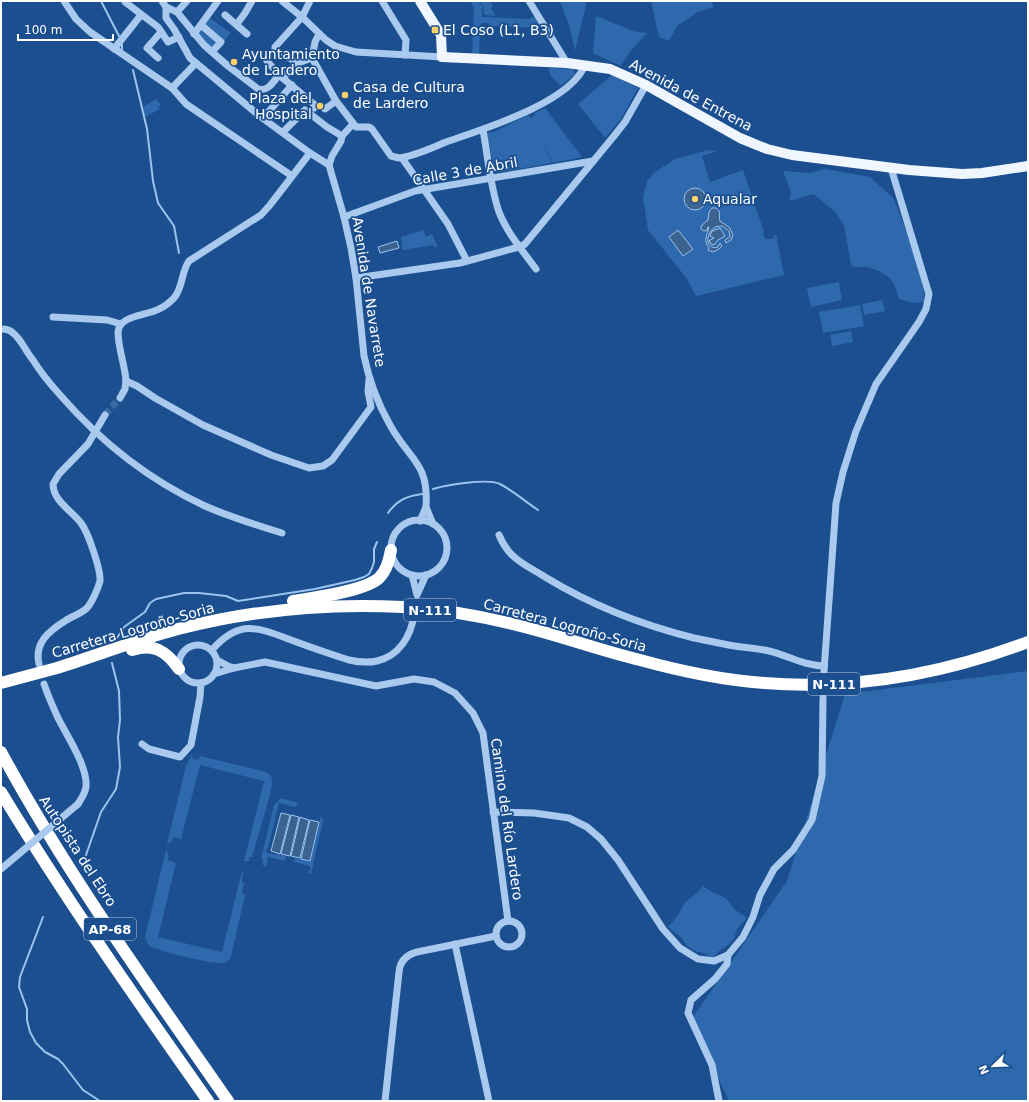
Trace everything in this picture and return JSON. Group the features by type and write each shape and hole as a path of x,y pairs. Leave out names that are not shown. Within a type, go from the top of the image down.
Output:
{"highway":[{"path":"179,629 204,618 227,612 269,604 310,599 365,586 380,578 386,569 392,550"},
{"name":"Carretera Logroño-Soria","path":"1,683 56,668 179,629 235,616 282,610 355,606 406,607 457,613 505,622 637,659 694,673 764,683 816,685 868,682 923,673 975,660 1028,642"},
{"path":"56,668 80,666 136,649 148,647 160,650 166,654 179,668"},
{"name":"Autopista del Ebro","path":"1,752 23,793 72,872 228,1101"},
{"name":"AP-68","path":"1,792 91,933 148,1017 208,1101"}],"main road":[{"path":"420,1 441,34 442,57"},
{"name":"Avenida de Entrena","path":"442,57 567,63 610,69 646,85 731,134 767,149 792,155 891,168 962,174 982,173 1028,166"}],"street":[{"path":"64,1 76,19 83,26 172,88 186,104 292,176"},
{"path":"178,12 187,1"},
{"path":"194,34 218,1"},
{"path":"237,24 252,1"},
{"name":"Avenida de Entrena","path":"282,1 302,17 319,34 335,46 356,52 442,57"},
{"path":"297,62 275,49 275,47 302,17 310,1"},
{"path":"382,1 406,40 405,55"},
{"path":"529,1 567,63"},
{"path":"125,2 156,26 168,42 179,38"},
{"path":"164,4 178,12 194,34 212,52 234,71 260,90 268,88 297,62 312,58"},
{"path":"164,4 166,18 186,52 196,63 263,118 310,153 329,165 342,136 352,122"},
{"path":"225,14 247,34"},
{"path":"114,49 141,15"},
{"path":"156,26 166,18"},
{"path":"201,25 221,42 212,52"},
{"path":"158,58 147,48 161,32"},
{"path":"319,34 315,42 312,58 336,101 356,127 369,127 372,129 391,156 395,158 402,158 483,130 524,113 551,99 575,81 580,76 585,65"},
{"path":"267,61 281,76 316,106 321,106 325,109 336,101"},
{"path":"172,88 196,63"},
{"path":"263,118 292,85"},
{"path":"356,278 467,261 519,247 528,241 625,122 646,85"},
{"path":"309,112 316,106"},
{"path":"283,132 305,110 327,127 342,136"},
{"path":"483,130 491,179 499,212 519,247 536,269"},
{"path":"120,398 125,389 126,381 119,336 119,328 121,324 128,319 159,309 174,298 178,292 184,269 189,261 261,215 310,153"},
{"path":"402,158 448,224 467,261"},
{"name":"Calle 3 de Abril","path":"344,217 410,193 593,162"},
{"name":"Avenida de Navarrete","path":"329,165 344,217 356,278 364,356 369,377 390,426 423,473 427,491 426,507"},
{"path":"499,535 506,548 518,561 571,592 617,613 640,622 692,637 718,643 768,650 785,655 805,664 824,669 836,503 843,472 856,431 876,384 919,322 926,309 929,294 891,168"},
{"path":"53,317 107,320 121,324"},
{"path":"2,329 13,333 19,339 50,385 95,432 121,454 160,482 204,505 282,533"},
{"path":"126,381 210,428 271,454 309,468 323,466 332,460 371,407 368,391 369,377"},
{"path":"39,664 38,650 40,642 58,626 87,608 99,583 100,576 98,567 87,533 82,523 56,495 53,484 59,474 88,444 106,415"},
{"path":"420,521 426,507"},
{"path":"426,507 433,524"},
{"path":"420,521 433,524 438,528 446,540 447,551 444,560 438,568 426,575 412,575 399,567 393,558 393,538 399,529 407,523 420,521"},
{"path":"412,575 416,598 426,575"},
{"path":"212,650 222,639 233,632 242,629 260,629 349,660 363,662 377,661 399,649 407,637 414,615"},
{"path":"195,644 202,645 212,650 216,660 214,674 201,683 187,680 182,675 178,661 181,654 188,647 195,644"},
{"path":"216,660 234,668"},
{"name":"Camino del Río Lardero","path":"214,674 234,668 265,662 376,686 414,679 434,682 455,693 473,712 483,733 508,921"},
{"path":"142,744 149,749 180,757 191,745 200,697 201,683"},
{"path":"1,869 78,804 85,793 86,788 84,775 44,684"},
{"path":"493,812 534,813 569,818 587,827 601,839 618,860 663,930 680,948 698,959 714,961 728,955 742,937 753,917 760,895 774,869 793,850 812,820 822,776 823,698"},
{"path":"508,921 517,923 522,930 522,935 518,944 514,946 505,946 501,944 496,936 496,932 500,924 508,921"},
{"path":"385,1101 400,966 405,957 409,954 496,936"},
{"path":"455,944 489,1101"},
{"path":"718,1101 712,1065 688,1013 691,1000 719,974 727,964 728,955"}],"shaded area":[{"path":"470,1 479,1 482,6 482,17 529,19 538,14 546,28 489,26 489,23 482,23 480,25 479,59 472,58 474,8"},
{"path":"480,1 490,1 493,6 491,8 496,16 484,15 483,6"},
{"path":"560,1 587,1 575,51 570,28"},
{"path":"651,1 711,1 714,7 698,12 677,26 669,41 659,37"},
{"path":"207,16 231,33 214,54 194,34"},
{"path":"596,16 636,32 647,33 630,52 621,66 593,53"},
{"path":"549,68 573,69 575,74 561,86 550,75"},
{"path":"612,75 638,88 621,119 605,138 578,104"},
{"path":"156,99 161,105 158,107 160,109 145,117 143,107"},
{"path":"545,108 582,157 553,163 541,138 552,163 495,173 487,133 492,133 528,115 531,118 535,113"},
{"name":"Aqualar","path":"708,150 717,151 702,156 710,182 743,170 764,232 763,236 766,239 772,239 776,234 784,275 696,296 687,279 648,230 643,197 647,181 655,172 675,159"},
{"path":"825,169 870,177 894,199 911,244 921,278 924,292 924,302 913,303 899,299 893,283 880,271 851,265 844,225 836,213 814,194 789,201 791,192 783,171 810,173"},
{"name":"Aqualar","path":"695,188 703,191 706,199 703,207 695,210 687,207 684,199 687,191"},
{"path":"712,208 716,208 718,210 720,221 730,228 733,235 731,240 726,243 725,240 730,237 729,231 722,226 717,226 713,229 710,232 708,239 710,246 716,248 720,243 722,246 713,252 708,250 709,248 706,243 709,227 704,231 701,229 701,226 708,220 709,212"},
{"path":"720,228 725,236 718,240 714,245 711,244 709,241 714,238 710,236 712,231"},
{"path":"423,230 426,237 432,234 438,247 434,247 434,245 402,250 401,237"},
{"name":"Aqualar","path":"678,230 693,249 683,256 669,237"},
{"path":"397,241 399,248 380,253 378,247"},
{"path":"839,282 842,300 811,307 807,288"},
{"path":"882,300 885,311 864,315 862,304"},
{"path":"860,305 864,326 823,333 819,312"},
{"path":"851,331 853,342 832,346 830,335"},
{"path":"1028,671 1028,1101 729,1101 691,1020 787,881 845,694"},
{"path":"192,754 192,758 198,760 200,756 266,772 271,776 272,784 267,804 252,857 249,857 249,861 244,861 264,781 200,765 181,839 173,837 172,842 167,844 186,766"},
{"path":"280,799 298,803 295,807 279,803 268,848 266,850 267,853 286,856 285,861 268,857 266,867 262,864 263,859 261,859 274,805"},
{"path":"281,813 290,815 280,854 271,851"},
{"path":"291,815 299,817 290,856 281,854"},
{"path":"321,815 323,821 311,874 308,873 309,870 311,870 310,866 294,862 295,858 310,862"},
{"path":"300,817 309,820 300,858 291,856"},
{"path":"310,820 319,822 310,861 301,859"},
{"path":"166,850 168,851 167,854 169,855 168,860 176,863 158,937 222,952 242,871 243,872 242,882 244,883 242,893 245,895 231,957 228,961 223,963 215,963 184,957 154,948 147,942 145,937"},
{"path":"703,886 727,899 734,909 747,918 737,929 734,939 719,951 712,959 704,953 695,951 687,946 680,936 668,927 678,915 685,902 697,893"}],"waterway":[{"path":"101,1 119,36"},
{"path":"122,44 122,50"},
{"path":"133,70 147,129 153,181 158,203 174,226 179,253"},
{"path":"433,489 466,483 494,482 509,489 538,510"},
{"path":"388,513 403,499 422,494"},
{"path":"117,638 124,627 145,612 150,603 156,599 184,593 199,593 226,596 238,601 315,589 364,577 369,574 372,568 374,562 374,549 377,542"},
{"path":"86,855 101,812 116,789 120,767 118,737 120,720 119,691 112,663"},
{"path":"43,917 20,977 19,987 27,1009 27,1020 30,1032 36,1043 45,1052 58,1059 83,1090 100,1101"}],"tunnel":[{"path":"105,415 120,398"},
{"path":"823,698 824,671"}],"place":[{"name":"El Coso (L1, B3)","path":"435,30"},
{"name":"Ayuntamiento de Lardero","path":"234,62"},
{"name":"Casa de Cultura de Lardero","path":"345,95"},
{"name":"Plaza del Hospital","path":"320,106"},
{"name":"Aqualar","path":"695,199"}]}
